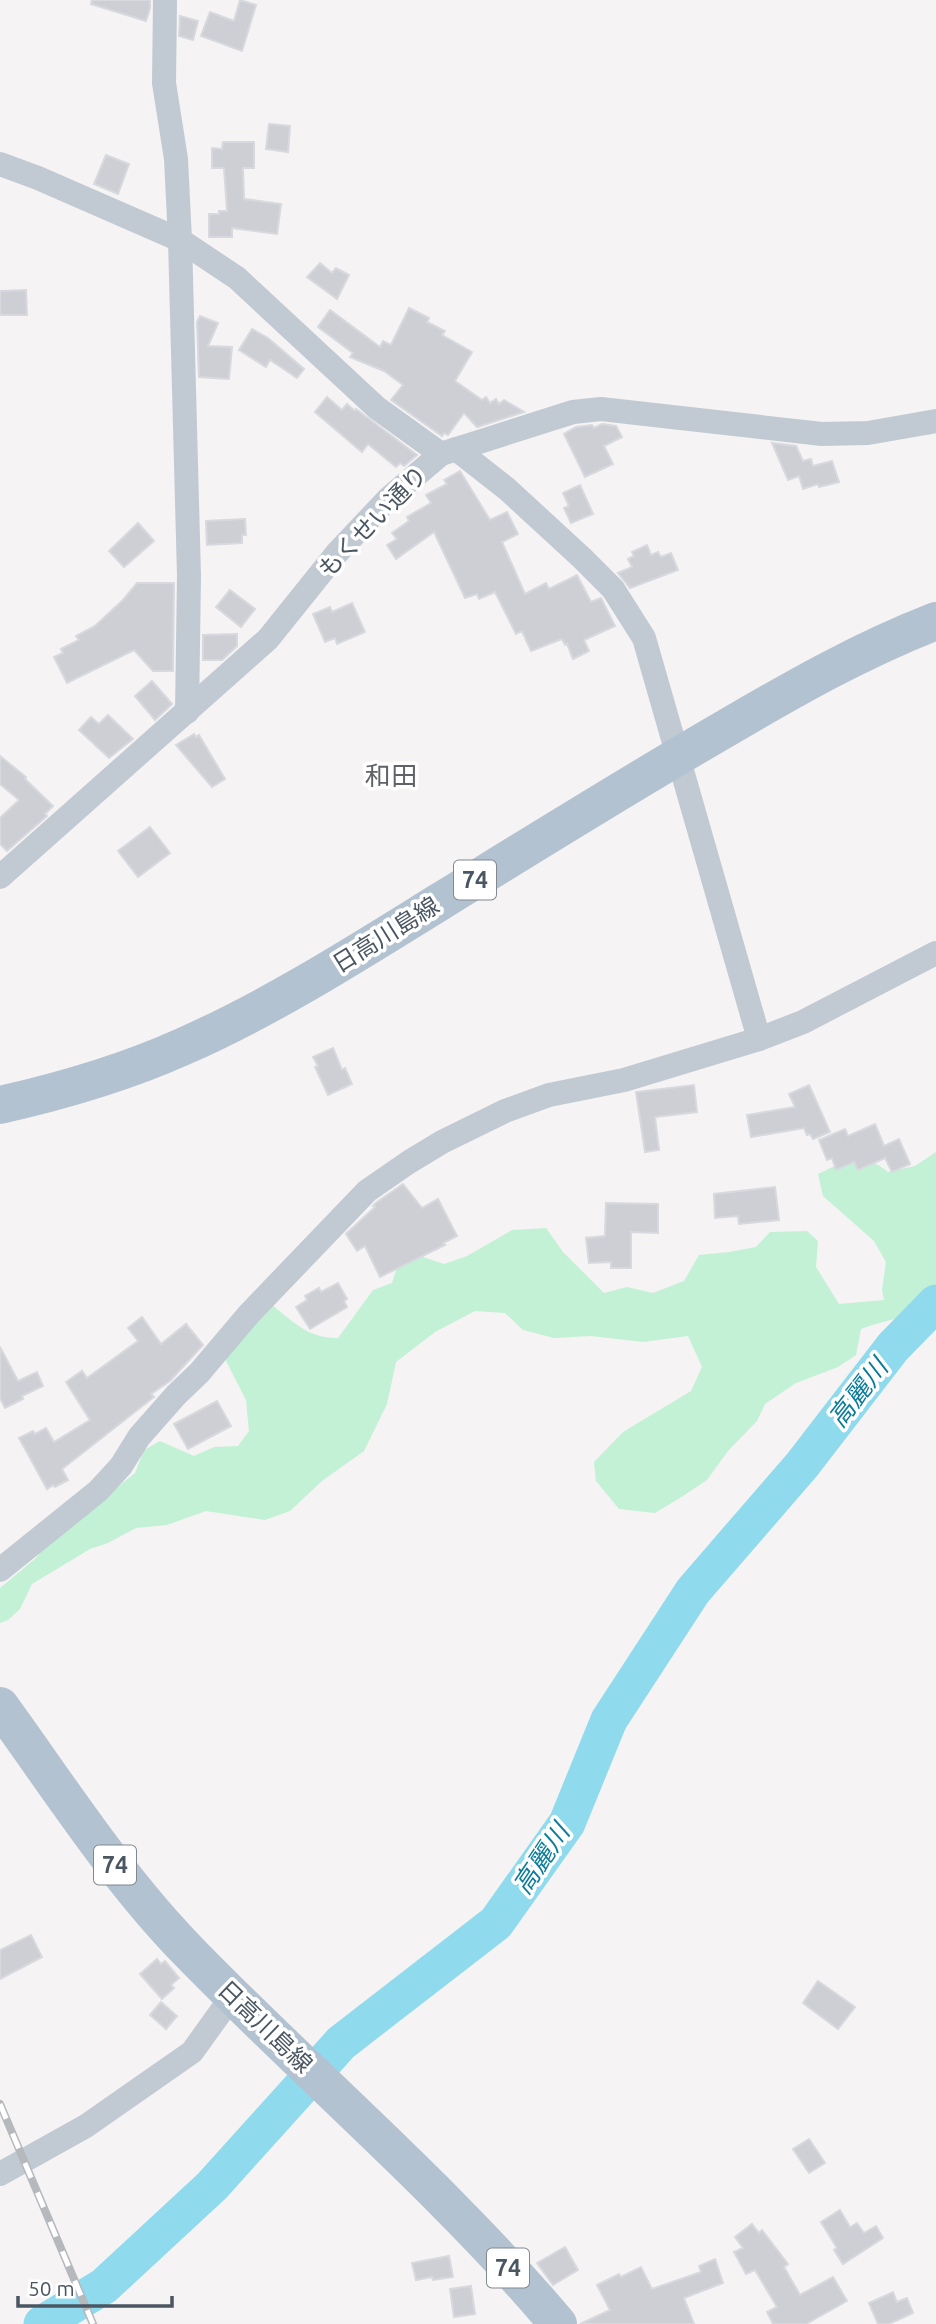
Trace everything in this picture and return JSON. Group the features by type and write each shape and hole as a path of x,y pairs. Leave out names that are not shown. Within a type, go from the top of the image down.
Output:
{"main road":[{"name":"日高川島線","path":"0,1105 98,1079 181,1047 252,1013 319,976 679,756 814,677 873,647 936,621"},
{"name":"日高川島線","path":"0,1706 143,1902 190,1954 456,2214 558,2324"}],"street":[{"path":"165,0 164,83 176,159 180,240 189,576 187,712"},
{"path":"0,164 180,240 237,278 377,408 507,489 614,590 644,638 759,1039"},
{"name":"もくせい通り","path":"0,877 268,639 346,544 388,499 448,451 573,412 601,409 822,434 868,433 936,421"},
{"path":"0,1570 98,1491 121,1466 139,1437 176,1395 200,1373 249,1314 367,1191 442,1142 505,1111 549,1095 624,1080 759,1039 803,1022 936,953"},
{"path":"0,2174 86,2126 192,2052 241,2002"}],"green space":[{"path":"936,1152 936,1293 910,1313 861,1329 856,1355 838,1367 796,1383 765,1404 757,1421 728,1451 707,1480 655,1513 619,1509 596,1481 594,1462 623,1432 691,1391 702,1367 688,1336 643,1342 591,1336 554,1338 523,1330 505,1313 475,1311 435,1332 396,1362 387,1404 364,1451 322,1481 290,1511 265,1520 206,1511 167,1525 136,1528 90,1549 32,1584 20,1609 8,1620 0,1623 0,1588 36,1558 49,1541 135,1473 144,1450 160,1441 194,1456 214,1447 238,1446 249,1431 246,1400 226,1361 230,1344 271,1304 310,1332 318,1336 338,1338 373,1290 392,1283 397,1267 423,1257 444,1264 467,1256 512,1230 546,1228 563,1252 604,1293 627,1287 653,1293 684,1281 699,1255 756,1247 770,1232 807,1231 818,1241 816,1267 839,1304 884,1300 882,1290 886,1262 874,1241 823,1196 818,1174 846,1161 860,1158 888,1172 915,1166"}],"building":[{"path":"92,0 150,0 150,8 146,21 91,4"},
{"path":"240,0 256,5 242,51 201,36 210,12 234,21"},
{"path":"180,16 198,21 193,40 179,36"},
{"path":"269,124 290,126 288,152 266,149"},
{"path":"223,142 254,142 254,168 243,168 244,199 281,204 277,234 232,228 232,237 209,237 209,214 227,211 224,168 212,168 212,148 222,149"},
{"path":"106,155 129,164 118,194 94,184"},
{"path":"320,263 332,273 336,268 349,275 337,299 307,277"},
{"path":"26,290 27,315 0,315 0,291"},
{"path":"409,308 429,318 427,322 445,331 442,335 472,352 455,381 482,400 486,397 490,403 496,399 499,404 504,400 524,412 477,427 464,413 448,435 444,433 442,436 391,400 403,385 384,371 350,357 353,353 318,327 330,310 380,347 383,341 391,345"},
{"path":"200,316 218,323 208,346 232,347 229,379 199,377 197,322"},
{"path":"252,329 268,338 304,369 297,378 270,360 266,367 239,350"},
{"path":"327,397 342,410 347,404 355,411 356,409 417,455 404,466 400,463 396,467 368,444 362,452 315,412"},
{"path":"602,424 616,426 622,437 604,446 613,464 585,477 564,434 576,427 592,425 594,428"},
{"path":"772,443 796,446 803,461 811,459 813,466 832,461 839,482 803,489 799,476 788,480"},
{"path":"460,471 490,520 507,512 518,534 502,542 525,594 546,583 549,589 577,575 591,602 601,598 615,626 584,640 589,651 573,659 562,639 531,651 522,631 516,634 495,592 479,599 477,594 465,598 434,532 396,559 387,545 397,539 392,533 409,521 407,517 431,503 426,495 447,484 444,480"},
{"path":"580,485 593,514 571,523 564,508 569,506 563,493"},
{"path":"245,519 246,535 242,535 242,543 207,545 206,521"},
{"path":"138,523 154,541 124,567 109,551"},
{"path":"647,545 651,555 658,552 661,557 671,553 678,570 630,588 618,573 632,567 628,559 634,556 632,552"},
{"path":"137,583 174,583 173,671 153,671 134,650 67,683 54,657 63,653 61,649 79,640 76,636 95,626"},
{"path":"230,590 255,609 241,627 216,607"},
{"path":"352,603 365,632 337,644 335,638 325,642 313,614 330,607 332,612"},
{"path":"237,634 237,646 222,660 203,660 203,635"},
{"path":"152,681 172,704 155,720 135,696"},
{"path":"108,715 133,739 109,758 79,730 91,717 99,724"},
{"path":"194,734 196,737 199,735 225,779 212,787 176,745"},
{"path":"0,756 26,777 53,806 45,814 47,816 7,851 0,844 0,818 19,800 0,784"},
{"path":"150,827 170,853 138,877 118,851"},
{"path":"333,1048 342,1070 345,1068 352,1084 328,1095 313,1057"},
{"path":"694,1085 697,1112 655,1117 659,1150 645,1152 636,1092"},
{"path":"809,1085 830,1132 813,1139 810,1134 807,1135 804,1128 751,1137 747,1115 795,1107 789,1094"},
{"path":"875,1124 884,1146 899,1139 910,1164 892,1172 885,1158 858,1170 854,1162 836,1170 832,1158 827,1160 819,1140 845,1129 848,1136"},
{"path":"403,1184 422,1208 438,1199 457,1236 443,1243 445,1245 380,1277 365,1246 357,1251 346,1234 377,1202"},
{"path":"775,1187 779,1220 739,1224 738,1216 715,1218 714,1194"},
{"path":"606,1203 658,1204 658,1233 631,1232 631,1268 611,1268 611,1262 589,1263 586,1238 605,1236"},
{"path":"338,1283 347,1299 344,1301 347,1307 310,1329 296,1307 307,1300 305,1296 319,1288 321,1292"},
{"path":"142,1317 161,1344 186,1324 203,1345 170,1381 151,1394 154,1397 62,1469 68,1480 47,1489 19,1438 46,1428 54,1442 90,1420 66,1382 82,1371 87,1378 138,1341 128,1328"},
{"path":"0,1347 18,1381 37,1372 43,1386 5,1408 0,1398"},
{"path":"217,1401 231,1426 188,1449 174,1424"},
{"path":"31,1935 42,1957 0,1979 0,1950"},
{"path":"157,1959 161,1964 165,1961 179,1978 171,1985 174,1988 162,1999 140,1974"},
{"path":"818,1981 855,2007 838,2029 803,2003"},
{"path":"161,2002 177,2016 166,2029 150,2015"},
{"path":"809,2139 825,2163 809,2173 793,2149"},
{"path":"840,2210 850,2227 857,2223 864,2233 876,2226 883,2238 843,2264 834,2250 837,2248 821,2222"},
{"path":"752,2224 759,2233 762,2230 788,2264 784,2267 800,2295 833,2277 847,2301 806,2324 773,2324 767,2312 777,2307 755,2270 746,2274 734,2252 743,2248 735,2237"},
{"path":"565,2247 578,2270 553,2285 537,2263"},
{"path":"449,2256 453,2277 416,2280 412,2263"},
{"path":"715,2259 723,2283 684,2298 694,2324 580,2324 610,2310 597,2285 619,2274 621,2277 641,2267 652,2289 701,2272 699,2266"},
{"path":"471,2286 475,2314 454,2317 450,2289"},
{"path":"893,2292 897,2302 907,2298 913,2313 889,2324 878,2324 869,2303"}],"waterway":[{"name":"高麗川","path":"42,2324 104,2286 212,2186 341,2043 496,1923 567,1823 609,1720 693,1591 802,1465 893,1347 936,1303"}],"railway":[{"path":"0,2104 93,2324"}],"district":[{"name":"和田","path":"391,776"}]}
